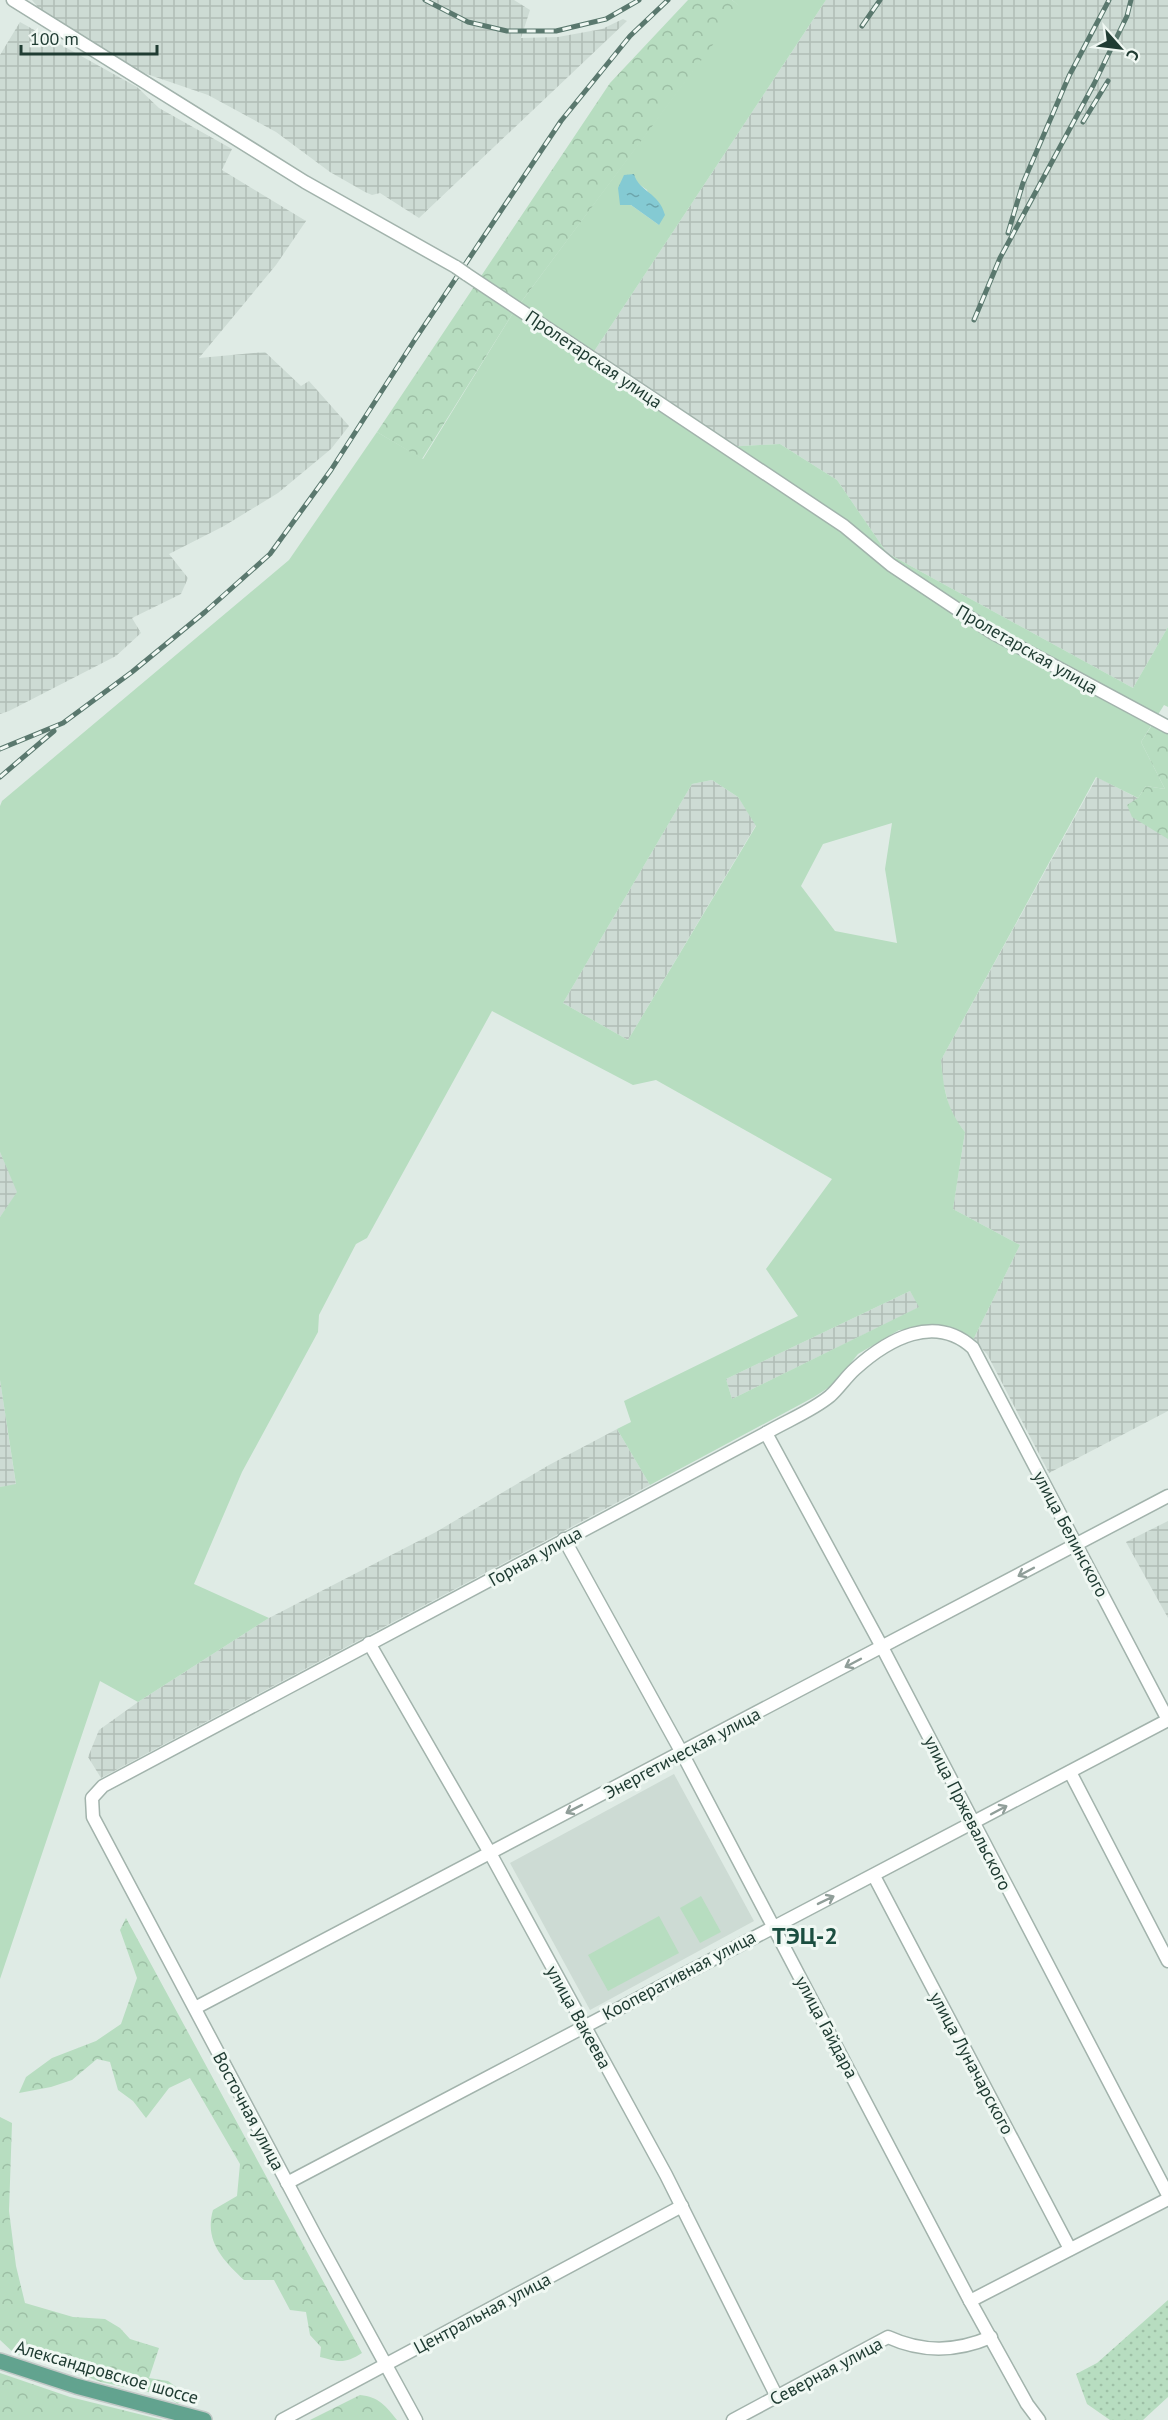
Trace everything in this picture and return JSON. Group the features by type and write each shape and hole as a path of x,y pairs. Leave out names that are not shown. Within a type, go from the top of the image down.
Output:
{"main road":[{"name":"Александровское шоссе","path":"0,2361 76,2386 204,2420"}],"street":[{"name":"Пролетарская улица","path":"13,0 305,182 461,271 844,526 891,565 993,633 1168,726"},
{"name":"Горная улица","path":"92,1798 102,1786 766,1433 829,1396 855,1369 885,1345 911,1333 936,1332 964,1340 974,1348"},
{"name":"улица Белинского","path":"974,1348 1168,1720"},
{"name":"улица Пржевальского","path":"766,1433 882,1647 1168,2197"},
{"name":"Энергетическая улица","path":"195,2008 1168,1496"},
{"name":"улица Гайдара","path":"564,1539 682,1753 970,2301 1027,2404 1039,2420"},
{"name":"улица Вакеева","path":"369,1643 490,1853 681,2206 777,2397"},
{"name":"Кооперативная улица","path":"287,2183 583,2025 874,1876 1168,1720"},
{"path":"1070,1772 1168,1961"},
{"name":"Восточная улица","path":"92,1798 93,1816 287,2183 416,2420"},
{"name":"улица Луначарского","path":"874,1876 1070,2249"},
{"path":"970,2301 1168,2197"},
{"name":"Центральная улица","path":"282,2420 681,2206"},
{"name":"Северная улица","path":"733,2420 888,2337 902,2343 941,2350 965,2347 991,2337"}],"shaded area":[{"path":"32,0 514,0 530,10 521,38 558,37 602,29 623,19 627,21 419,218 380,193 372,195 330,172 276,132 208,95 135,70 45,16"},
{"path":"826,0 1168,0 1168,627 1133,688 887,553 837,480 780,444 725,447 589,359"},
{"path":"20,22 137,87 159,108 232,149 222,170 306,221 276,265 199,358 265,352 301,386 309,381 349,426 331,449 278,493 224,526 169,554 188,578 181,594 132,618 141,633 116,656 0,714 0,55"},
{"path":"1097,777 1168,814 1168,1411 1049,1473 987,1354 973,1340 1020,1245 953,1209 965,1132 951,1114 943,1082 941,1060"},
{"path":"712,780 738,797 756,825 628,1040 563,1003 692,784"},
{"path":"0,1152 18,1192 0,1217"},
{"path":"910,1291 920,1307 732,1399 726,1379"},
{"path":"0,1380 16,1485 0,1487"},
{"path":"617,1429 650,1485 101,1778 88,1757 99,1730 138,1702 269,1618 436,1532 549,1465"},
{"path":"1168,1521 1168,1618 1126,1542"},
{"path":"674,1774 754,1921 590,2010 510,1863"}],"green space":[{"path":"688,0 732,0 741,7 513,313 422,459 377,432 610,83"},
{"path":"732,0 826,0 589,359 725,447 780,444 837,480 887,553 1133,688 1168,627 1168,707 1164,705 1141,742 1165,789 1146,786 1138,798 1096,777 941,1060 947,1098 965,1132 953,1209 1020,1245 973,1340 948,1328 899,1330 858,1354 834,1384 814,1397 650,1485 617,1429 631,1422 624,1401 798,1316 766,1269 832,1179 656,1080 633,1085 492,1011 367,1238 356,1244 319,1315 318,1332 242,1472 194,1584 269,1618 138,1702 100,1681 0,1979 0,1487 16,1484 0,1380 0,1217 17,1192 0,1152 0,806 2,801 289,560 377,432 423,459 513,313 740,7","holes":["636,182 647,190 659,225 631,205","712,780 738,797 756,826 628,1040 563,1003 692,784","892,823 885,869 897,943 835,931 801,886 823,844","910,1291 919,1307 732,1399 726,1379"]},
{"path":"1152,725 1168,733 1168,839 1132,817 1127,805 1138,798 1146,786 1165,789 1141,742"},
{"path":"701,1896 721,1932 700,1943 680,1908"},
{"path":"659,1916 679,1953 608,1991 588,1955"},
{"path":"126,1918 362,2353 356,2357 342,2361 320,2357 321,2347 310,2335 306,2312 290,2310 274,2280 244,2280 217,2249 211,2231 213,2210 237,2196 240,2164 190,2078 169,2088 146,2118 133,2101 118,2090 110,2062 97,2059 72,2080 19,2093 26,2077 52,2058 96,2041 121,2024 137,1978 120,1930"},
{"path":"0,2117 12,2123 9,2211 16,2266 25,2303 73,2317 105,2319 120,2328 130,2339 159,2348 149,2378 168,2381 183,2392 178,2404 167,2396 101,2382 53,2364 15,2354 0,2340"},
{"path":"1168,2300 1168,2397 1143,2420 1110,2420 1087,2404 1076,2374 1097,2363"},
{"path":"0,2373 70,2397 163,2420 0,2420"},
{"path":"360,2395 382,2403 397,2420 310,2420"}],"water":[{"path":"634,174 640,185 662,207 665,215 659,225 631,205 620,205 618,188 624,175"}],"railway":[{"path":"425,0 468,22 507,31 556,31 606,19 639,0"},
{"path":"0,749 63,723 132,672 205,612 270,554 331,470 561,121 630,36 668,0"},
{"path":"862,26 880,0"},
{"path":"1008,233 1023,183 1069,76 1109,0"},
{"path":"974,320 1000,258 1094,84 1127,16 1131,0"},
{"path":"1083,122 1108,81"},
{"path":"0,777 54,731"}],"district":[{"name":"ТЭЦ-2","path":"805,1935"}]}
